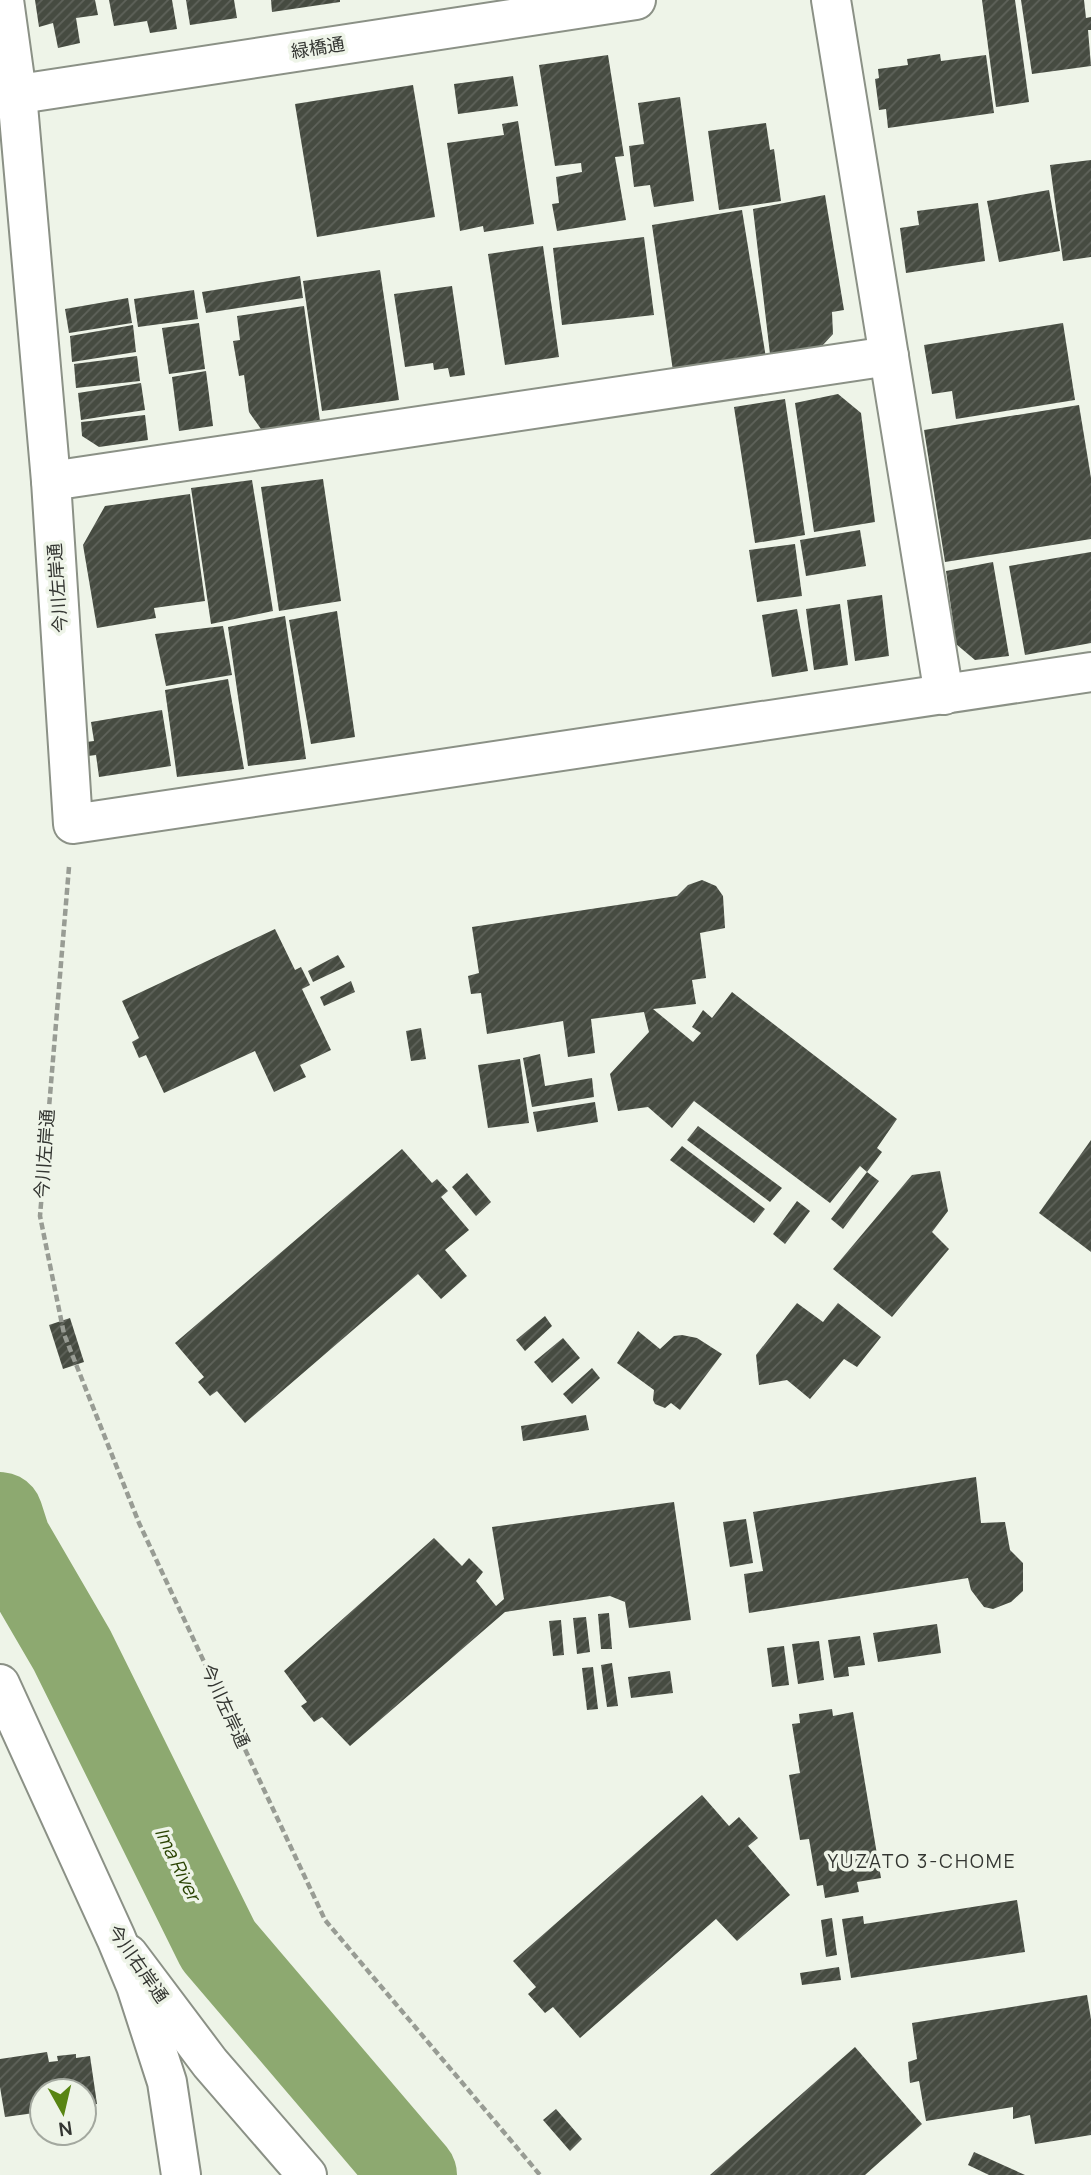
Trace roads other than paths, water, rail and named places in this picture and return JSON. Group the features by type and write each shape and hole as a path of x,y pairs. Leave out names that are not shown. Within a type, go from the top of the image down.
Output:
{"street":[{"name":"今川左岸通","path":"4,0 8,95 51,481 73,824 944,695"},
{"name":"緑橋通","path":"8,95 636,0"},
{"path":"831,0 944,695 1091,672"},
{"path":"51,481 889,356"},
{"name":"今川右岸通","path":"0,1684 116,1938 210,2063 307,2175"},
{"path":"116,1938 167,2082 181,2175"}],"waterway":[{"name":"Ima River","path":"0,1515 8,1540 72,1650 218,1945 414,2175"}],"district":[{"name":"YUZATO 3-CHOME","path":"922,1861"}]}
